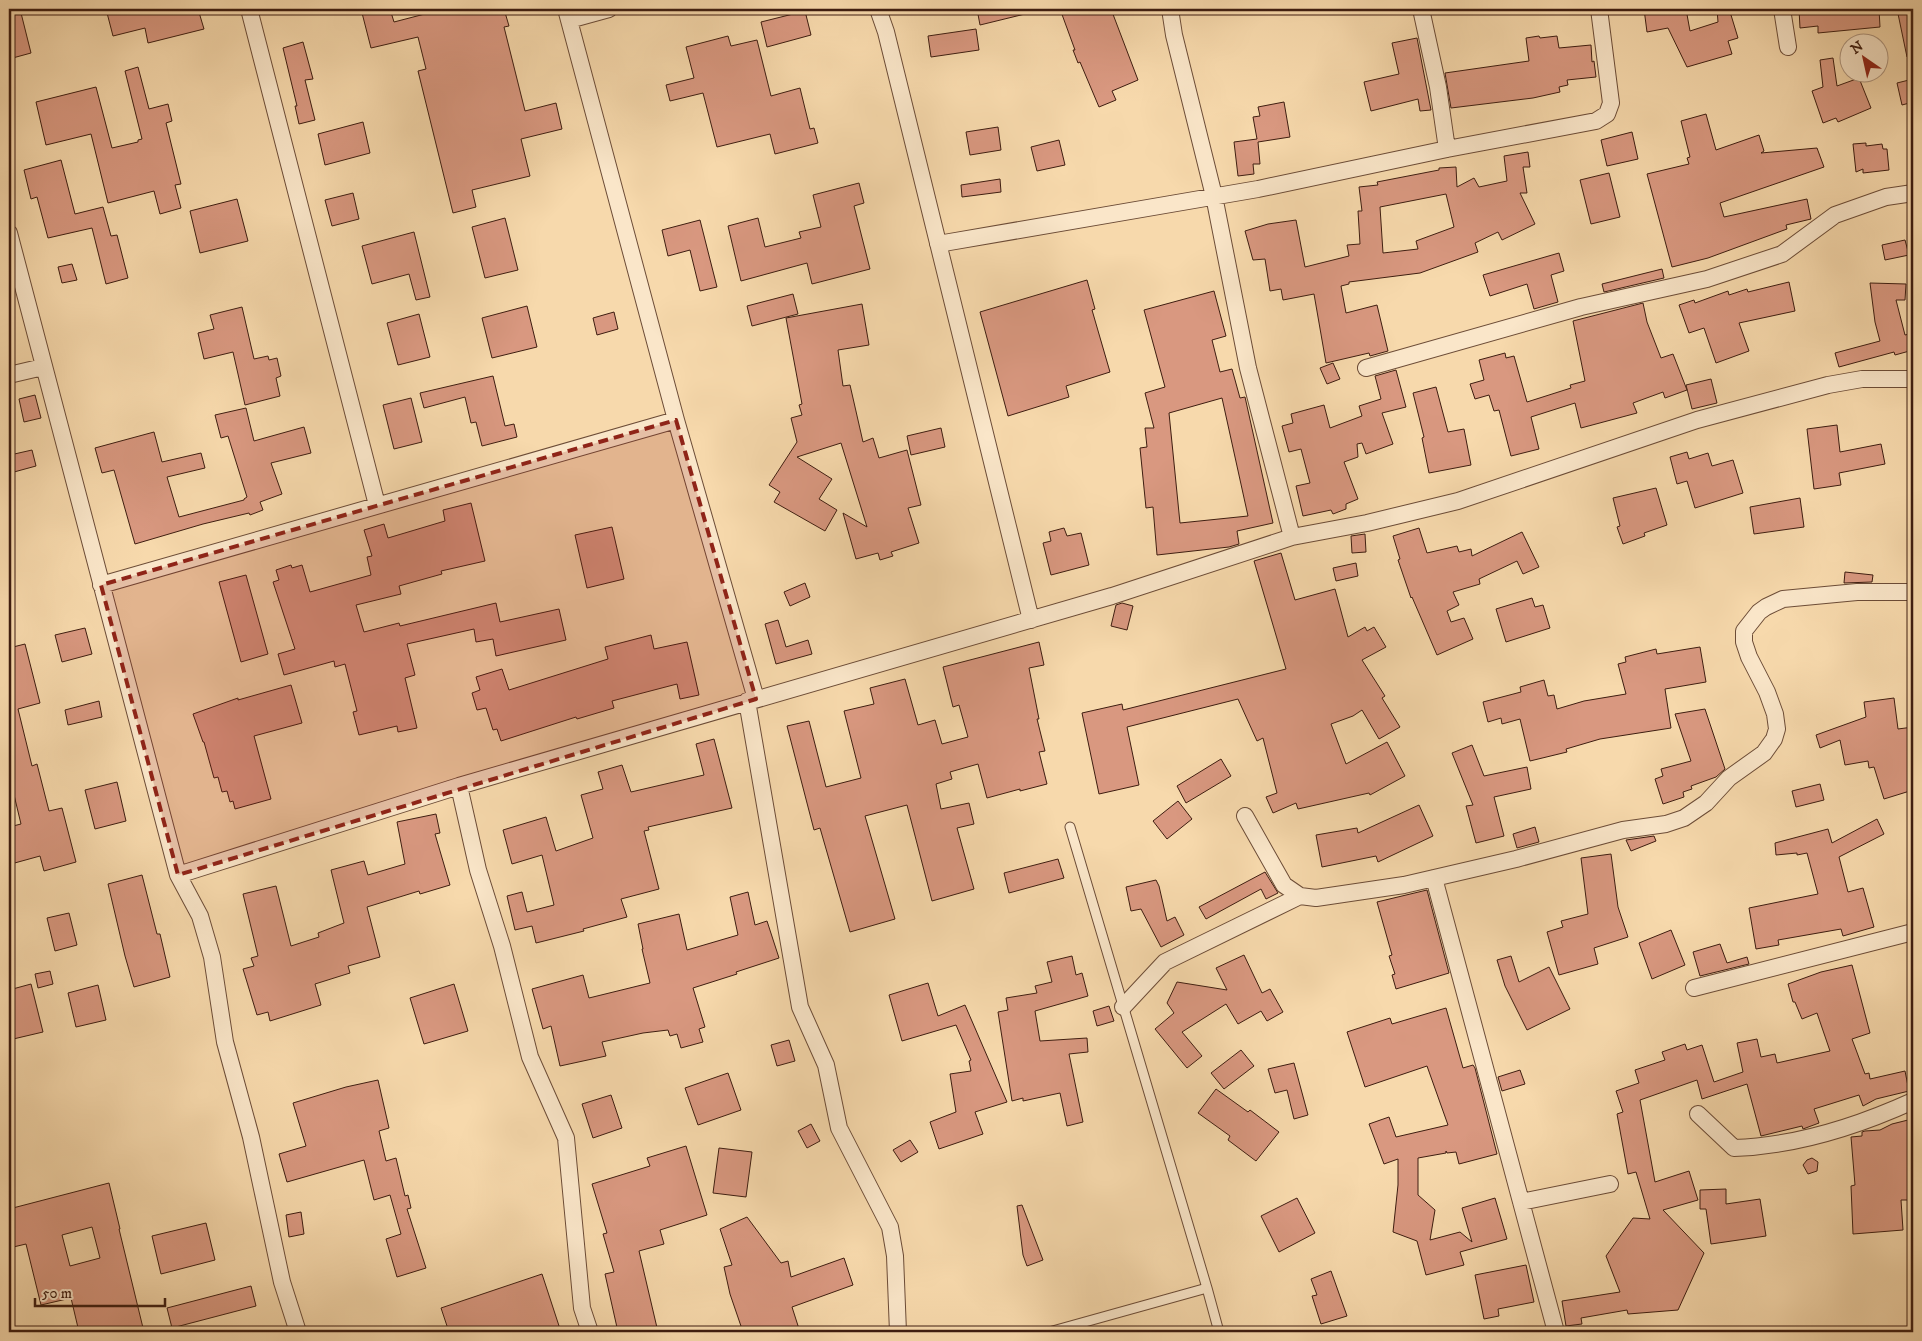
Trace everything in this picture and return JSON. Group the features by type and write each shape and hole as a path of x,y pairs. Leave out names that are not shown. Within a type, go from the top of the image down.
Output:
{"street":[{"path":"249,9 377,505"},
{"path":"609,9 567,14 751,700 800,1007 826,1066 839,1128 890,1228 895,1256 898,1332"},
{"path":"878,9 886,32 1031,620"},
{"path":"1170,9 1174,35 1214,196 1248,368 1292,537"},
{"path":"1421,9 1438,87 1447,148"},
{"path":"938,244 1258,189 1447,148 1596,121 1607,114 1611,103 1599,9"},
{"path":"1782,9 1788,47"},
{"path":"1366,368 1581,308 1707,279 1782,254 1835,215 1886,197 1913,194"},
{"path":"9,233 178,875 200,916 212,957 225,1042 251,1137 282,1282 298,1332"},
{"path":"9,375 43,367"},
{"path":"178,875 460,786 1112,596 1292,537 1367,523 1458,502 1662,431 1800,392 1862,380 1913,379"},
{"path":"101,585 676,420"},
{"path":"1245,816 1284,885 1300,896 1316,898 1404,885 1516,859 1623,830 1666,824 1684,818 1706,803 1729,778 1764,753 1774,739 1777,729 1775,714 1744,642 1744,631 1758,612 1783,599 1857,592 1913,592"},
{"path":"460,786 478,870 502,946 530,1056 566,1138 582,1308 590,1332"},
{"path":"1434,878 1556,1332"},
{"path":"1123,1007 1165,962 1300,896"},
{"path":"1694,988 1913,932"},
{"path":"1698,1114 1734,1148 1761,1147 1805,1139 1892,1111 1913,1101"},
{"path":"1521,1202 1610,1184"}],"lane":[{"path":"1070,827 1219,1332"},
{"path":"1049,1332 1207,1288"}],"highlighted area":[{"path":"676,420 756,699 178,875 101,585"}],"building":[{"path":"9,9 20,9 31,53 9,59"},
{"path":"106,9 198,9 204,29 148,43 145,28 113,36"},
{"path":"361,9 390,9 394,22 444,9 445,13 462,9 504,9 509,26 504,27 525,111 556,103 562,129 521,139 530,176 472,190 476,207 453,213 418,71 426,69 418,37 371,48"},
{"path":"977,9 1024,9 1025,14 980,25"},
{"path":"1060,9 1111,9 1138,80 1112,91 1116,100 1099,107 1080,62 1078,63"},
{"path":"1644,9 1686,9 1690,31 1718,22 1717,9 1731,9 1738,38 1728,41 1732,54 1687,67 1668,28 1647,32"},
{"path":"1799,9 1879,9 1880,27 1818,33 1818,26 1800,28"},
{"path":"1897,9 1912,9 1913,56 1907,57"},
{"path":"805,11 811,35 767,47 761,22"},
{"path":"976,29 979,50 931,57 928,36"},
{"path":"728,36 731,46 757,40 771,96 800,88 810,129 814,128 818,143 775,154 770,134 717,147 703,93 670,101 666,85 694,78 686,47"},
{"path":"1539,36 1540,38 1557,36 1559,48 1591,45 1592,62 1594,61 1596,77 1567,80 1568,85 1559,87 1560,92 1533,98 1451,108 1445,73 1529,61 1526,38"},
{"path":"1417,38 1431,110 1420,111 1418,99 1371,111 1364,82 1399,74 1392,43"},
{"path":"303,42 313,79 305,80 315,120 299,124 295,106 297,106 283,48"},
{"path":"1833,58 1837,86 1848,82 1861,82 1871,108 1838,122 1836,118 1823,123 1812,91 1823,87 1820,60"},
{"path":"138,67 149,109 168,104 172,121 166,123 181,184 175,185 181,208 160,214 154,191 108,203 91,134 46,145 36,102 96,87 112,148 138,142 138,140 142,139 125,71"},
{"path":"1913,79 1913,102 1902,105 1897,83"},
{"path":"1284,102 1290,137 1258,142 1260,164 1253,164 1254,174 1238,176 1234,142 1257,139 1253,117 1260,116 1258,107"},
{"path":"1706,114 1716,150 1759,135 1764,151 1761,153 1817,148 1824,167 1720,203 1724,217 1807,199 1811,219 1786,225 1787,229 1708,258 1672,267 1647,174 1689,164 1687,158 1690,157 1681,121"},
{"path":"363,122 370,153 325,165 318,134"},
{"path":"998,127 1001,150 970,155 966,132"},
{"path":"1632,132 1638,159 1607,166 1601,140"},
{"path":"1059,140 1065,165 1037,171 1031,147"},
{"path":"1866,143 1866,146 1882,144 1883,149 1887,149 1889,170 1863,173 1863,169 1856,172 1853,144"},
{"path":"1528,152 1530,167 1523,167 1527,193 1520,193 1535,224 1502,240 1498,232 1475,243 1478,252 1420,273 1349,282 1349,284 1341,286 1346,313 1377,305 1388,351 1370,356 1369,353 1326,363 1314,294 1283,300 1281,289 1270,291 1265,259 1253,260 1245,231 1268,224 1296,220 1305,267 1349,256 1347,245 1360,244 1358,211 1362,211 1359,187 1378,185 1377,182 1439,170 1439,168 1456,167 1457,187 1474,178 1479,187 1507,181 1504,156","holes":["1446,194 1454,227 1416,241 1418,249 1383,253 1380,207"]},
{"path":"61,160 75,214 103,207 111,236 117,235 128,278 106,284 92,228 48,238 37,197 31,199 24,170"},
{"path":"1609,173 1620,217 1591,224 1580,180"},
{"path":"1000,179 1001,192 962,197 961,185"},
{"path":"859,183 864,203 854,206 870,269 812,284 807,263 741,281 728,226 758,218 765,247 801,238 799,232 821,227 813,195"},
{"path":"353,193 359,219 332,226 325,200"},
{"path":"237,199 248,241 200,253 190,211"},
{"path":"505,218 518,270 485,278 472,227"},
{"path":"700,220 717,287 700,291 690,250 668,256 662,230"},
{"path":"414,232 430,297 416,300 409,274 372,284 362,246"},
{"path":"1905,240 1909,255 1885,260 1882,245"},
{"path":"1559,253 1564,271 1551,275 1558,302 1534,309 1527,284 1490,296 1483,275"},
{"path":"72,264 77,280 62,283 58,267"},
{"path":"1662,269 1664,278 1604,292 1602,284"},
{"path":"1087,280 1095,309 1092,310 1110,372 1066,386 1069,397 1008,416 980,312"},
{"path":"1789,282 1795,311 1739,323 1749,351 1716,363 1704,328 1689,333 1679,305 1694,300 1695,303 1728,291 1729,295 1747,289 1748,292"},
{"path":"1870,283 1906,284 1905,300 1896,300 1905,335 1913,333 1913,350 1895,355 1894,352 1839,367 1835,353 1880,341 1875,322"},
{"path":"1214,291 1226,336 1212,340 1220,372 1232,369 1240,398 1245,397 1273,523 1237,531 1239,544 1229,547 1157,555 1153,507 1146,508 1140,448 1147,447 1145,428 1154,428 1145,393 1165,387 1144,310","holes":["1222,398 1248,516 1180,523 1169,413"]},
{"path":"793,294 798,314 752,326 747,306"},
{"path":"1643,303 1647,322 1661,358 1673,354 1687,390 1665,398 1663,392 1633,403 1637,413 1581,428 1575,403 1531,417 1539,449 1511,456 1499,410 1494,411 1489,395 1475,399 1470,384 1484,380 1479,360 1505,353 1506,358 1514,356 1527,402 1571,388 1570,385 1585,381 1573,321"},
{"path":"862,304 869,345 838,350 843,386 850,385 863,442 873,438 879,458 907,450 921,505 908,508 919,543 891,552 893,556 880,560 878,553 856,559 843,513 867,527 841,443 797,457 832,479 819,499 837,510 825,531 774,502 780,492 769,485 797,442 791,418 802,415 799,405 802,404 786,318"},
{"path":"527,306 537,347 492,358 482,318"},
{"path":"242,307 254,359 268,356 269,360 277,358 281,376 276,378 280,396 245,405 233,352 204,359 198,333 214,329 210,315"},
{"path":"614,312 618,329 597,335 593,318"},
{"path":"419,314 430,357 398,365 387,323"},
{"path":"1333,363 1340,379 1327,384 1320,368"},
{"path":"1396,370 1406,407 1382,413 1393,444 1366,454 1362,443 1357,444 1358,457 1344,462 1358,499 1346,504 1346,509 1333,514 1331,510 1303,516 1296,486 1310,483 1301,449 1289,452 1282,426 1293,423 1291,414 1324,405 1330,428 1362,416 1359,406 1381,399 1375,376"},
{"path":"493,376 505,426 514,424 517,437 482,446 476,422 471,423 465,397 424,408 420,393"},
{"path":"1711,379 1717,403 1692,409 1686,385"},
{"path":"1436,387 1448,432 1464,429 1471,465 1429,473 1422,438 1424,437 1413,393"},
{"path":"35,395 41,418 24,422 19,399"},
{"path":"411,398 422,442 394,449 383,405"},
{"path":"246,408 254,441 304,427 311,453 271,463 282,494 260,502 263,510 250,515 249,513 203,524 135,544 114,470 102,473 95,448 154,432 162,462 201,453 205,468 167,477 179,517 244,500 247,497 228,436 221,438 215,415"},
{"path":"1837,425 1840,452 1881,444 1885,464 1839,473 1841,485 1814,489 1807,429"},
{"path":"941,428 945,447 911,455 907,436"},
{"path":"32,450 36,466 14,472 10,455"},
{"path":"1687,452 1689,459 1708,453 1712,466 1733,460 1743,493 1695,508 1687,481 1677,484 1670,457"},
{"path":"1656,488 1667,525 1644,533 1645,536 1623,544 1617,527 1620,526 1613,498"},
{"path":"1800,498 1804,527 1754,534 1750,507"},
{"path":"471,503 485,561 441,571 442,574 399,586 401,594 356,605 364,632 399,623 400,626 496,603 500,622 559,609 566,640 496,656 493,639 476,642 474,629 407,644 415,675 405,678 417,728 398,732 397,726 359,735 353,712 357,711 345,664 335,667 334,661 284,675 278,654 295,649 273,582 279,580 276,570 291,565 292,568 302,565 310,592 371,575 367,557 372,556 364,530 384,524 388,538 445,521 443,510"},
{"path":"612,527 624,579 587,588 575,535"},
{"path":"1064,528 1067,536 1081,533 1089,565 1051,575 1043,543 1051,541 1049,532"},
{"path":"1419,528 1427,553 1457,546 1459,552 1471,549 1472,556 1522,532 1539,567 1523,574 1517,561 1479,579 1480,584 1453,592 1459,605 1447,611 1451,622 1464,618 1473,639 1437,655 1411,598 1398,560 1400,559 1393,536"},
{"path":"1365,534 1366,552 1352,553 1351,536"},
{"path":"1281,553 1295,600 1335,589 1348,637 1365,627 1367,631 1374,627 1386,647 1362,660 1385,696 1382,698 1400,727 1379,739 1362,710 1353,716 1331,724 1346,764 1387,742 1405,776 1370,795 1369,793 1298,809 1296,803 1273,813 1266,797 1277,793 1263,738 1257,741 1238,699 1127,727 1139,785 1099,794 1082,713 1122,704 1123,710 1286,669 1254,561"},
{"path":"1356,563 1358,576 1336,581 1333,568"},
{"path":"1845,572 1873,575 1872,582 1844,583"},
{"path":"246,575 268,654 241,662 219,582"},
{"path":"805,583 810,597 790,606 784,592"},
{"path":"1532,598 1535,607 1543,605 1550,628 1506,642 1496,609"},
{"path":"1122,603 1133,606 1127,630 1111,626 1116,605"},
{"path":"778,620 786,647 808,640 812,654 776,664 765,624"},
{"path":"85,628 92,654 62,662 55,635"},
{"path":"651,635 654,649 687,642 699,695 680,699 677,684 612,701 614,708 577,719 576,717 501,741 497,729 493,730 486,708 477,710 472,693 480,690 476,677 502,669 509,690 608,659 605,647"},
{"path":"1039,642 1044,665 1029,668 1039,719 1037,719 1045,751 1039,752 1047,784 987,798 978,764 950,772 952,779 936,784 941,809 969,803 974,824 957,828 974,889 932,901 907,805 865,816 895,919 850,932 820,828 814,830 787,726 809,721 826,787 861,778 844,711 874,704 870,688 905,679 918,725 935,720 942,744 968,737 959,705 953,707 943,667"},
{"path":"25,644 40,703 18,709 32,766 37,764 49,811 62,808 76,862 44,871 40,856 11,864 9,854 9,827 21,824 9,774 9,771 13,770 9,754 9,648"},
{"path":"1700,647 1706,682 1665,689 1671,728 1600,739 1566,749 1567,752 1530,761 1520,719 1502,724 1501,718 1488,722 1483,702 1521,692 1520,687 1544,680 1548,696 1554,695 1557,709 1584,701 1626,694 1618,664 1626,662 1625,657 1656,649 1657,654"},
{"path":"291,685 302,723 254,736 271,799 235,809 233,801 230,802 227,791 222,792 218,777 214,778 204,742 193,714 238,698 238,700"},
{"path":"1894,698 1898,729 1913,727 1913,790 1884,799 1874,767 1869,768 1868,761 1845,765 1840,740 1820,748 1816,735 1866,717 1864,702"},
{"path":"99,701 102,717 68,725 65,710"},
{"path":"1705,709 1725,769 1716,777 1691,786 1692,789 1683,792 1684,797 1663,804 1655,779 1663,776 1661,769 1691,761 1675,714"},
{"path":"714,739 732,808 648,827 649,830 644,831 659,889 621,899 627,917 583,929 584,931 536,943 532,926 515,930 507,896 522,892 527,912 554,905 542,855 512,864 503,830 546,817 556,851 593,838 581,795 603,789 598,772 622,765 631,792 704,775 696,744"},
{"path":"1472,745 1484,776 1527,767 1531,789 1494,797 1504,836 1476,843 1466,806 1473,805 1452,753"},
{"path":"1221,759 1231,776 1186,803 1177,786"},
{"path":"117,782 126,821 95,829 85,790"},
{"path":"1820,784 1824,800 1796,807 1792,791"},
{"path":"1178,801 1192,819 1167,839 1153,821"},
{"path":"1419,805 1433,836 1378,862 1376,856 1322,867 1316,835 1357,828 1358,833"},
{"path":"436,814 440,833 435,834 450,885 420,894 419,891 367,907 380,957 348,966 350,973 315,984 321,1005 270,1021 268,1012 257,1015 243,969 254,966 251,958 258,956 243,894 276,886 291,946 319,937 318,933 344,923 331,870 364,861 368,875 405,864 397,822"},
{"path":"1877,819 1884,834 1839,857 1848,892 1863,888 1874,927 1843,936 1841,929 1778,940 1779,945 1756,949 1749,908 1818,894 1807,853 1776,855 1775,843 1828,829 1832,843"},
{"path":"1535,827 1539,842 1517,848 1513,834"},
{"path":"1654,836 1656,841 1631,851 1626,840"},
{"path":"1611,854 1618,907 1628,937 1594,948 1598,964 1559,975 1547,932 1563,927 1561,921 1588,914 1581,858"},
{"path":"1058,859 1064,878 1009,893 1004,873"},
{"path":"1265,872 1278,893 1266,899 1261,889 1206,919 1199,907"},
{"path":"142,875 157,934 160,934 170,977 134,987 108,884"},
{"path":"1156,880 1167,921 1175,917 1184,935 1161,947 1141,909 1131,911 1126,887"},
{"path":"1427,890 1449,973 1396,989 1392,975 1395,974 1389,956 1392,955 1377,902"},
{"path":"748,892 755,925 767,921 779,958 693,988 705,1027 699,1029 703,1042 681,1048 677,1034 670,1036 668,1030 643,1033 602,1042 606,1056 560,1066 551,1026 543,1029 532,989 583,975 589,998 650,983 638,924 679,914 687,950 738,935 730,897"},
{"path":"69,913 77,945 55,951 47,918"},
{"path":"1671,930 1685,965 1652,979 1639,943"},
{"path":"1720,944 1727,963 1747,957 1749,964 1700,976 1693,952"},
{"path":"1244,955 1262,993 1270,989 1283,1012 1267,1021 1261,1011 1238,1024 1226,1004 1182,1032 1202,1056 1187,1068 1155,1029 1174,1013 1167,1003 1177,982 1227,990 1216,968"},
{"path":"1072,956 1076,975 1082,973 1088,996 1035,1011 1040,1041 1087,1038 1088,1052 1069,1054 1083,1122 1067,1126 1060,1093 1023,1101 1023,1098 1012,1101 998,1012 1008,1010 1006,998 1037,993 1035,986 1052,982 1047,962"},
{"path":"1511,956 1519,982 1549,967 1570,1009 1527,1030 1505,986 1497,960"},
{"path":"1852,965 1870,1033 1852,1039 1865,1074 1869,1073 1870,1079 1905,1071 1909,1091 1876,1099 1863,1106 1859,1095 1814,1109 1819,1123 1803,1129 1802,1126 1761,1136 1747,1084 1702,1099 1697,1080 1640,1100 1655,1182 1689,1171 1698,1200 1663,1210 1704,1253 1678,1310 1628,1314 1627,1310 1581,1318 1582,1324 1566,1326 1562,1301 1620,1292 1606,1256 1633,1218 1650,1219 1636,1172 1628,1174 1617,1114 1623,1112 1616,1091 1639,1083 1635,1070 1665,1060 1662,1052 1685,1044 1687,1050 1702,1045 1714,1082 1743,1072 1737,1043 1757,1039 1761,1057 1775,1054 1777,1063 1830,1051 1817,1013 1802,1019 1795,1002 1793,1002 1788,984 1821,972"},
{"path":"50,971 53,984 38,988 35,974"},
{"path":"928,983 938,1016 965,1005 1007,1102 975,1112 983,1134 939,1149 930,1122 956,1112 950,1074 971,1071 969,1061 971,1060 956,1025 902,1041 889,995"},
{"path":"31,984 43,1032 9,1040 9,990"},
{"path":"454,984 468,1031 424,1044 410,998"},
{"path":"98,985 106,1020 76,1027 68,993"},
{"path":"1109,1006 1114,1021 1097,1026 1093,1011"},
{"path":"1446,1008 1463,1068 1473,1065 1475,1068 1497,1154 1459,1164 1456,1152 1447,1153 1446,1151 1446,1153 1418,1158 1418,1195 1435,1210 1430,1240 1460,1232 1472,1242 1462,1208 1495,1198 1507,1239 1460,1252 1464,1265 1426,1275 1417,1241 1393,1232 1398,1185 1398,1159 1384,1164 1369,1124 1389,1117 1396,1137 1448,1125 1427,1066 1365,1087 1347,1032 1390,1018 1392,1024"},
{"path":"789,1040 795,1061 777,1066 771,1045"},
{"path":"1241,1050 1254,1066 1224,1089 1211,1073"},
{"path":"1294,1063 1308,1115 1294,1119 1287,1090 1275,1093 1268,1069"},
{"path":"1520,1070 1525,1084 1502,1091 1498,1077"},
{"path":"728,1073 741,1110 698,1125 685,1088"},
{"path":"378,1080 389,1128 379,1131 386,1161 396,1158 405,1196 408,1195 411,1208 407,1209 426,1268 397,1277 386,1239 401,1234 390,1195 374,1200 364,1160 287,1182 279,1154 306,1146 293,1103 346,1087"},
{"path":"1216,1089 1248,1112 1250,1110 1279,1132 1256,1161 1228,1140 1230,1136 1198,1113"},
{"path":"611,1095 622,1128 593,1138 582,1104"},
{"path":"1908,1120 1913,1153 1913,1200 1901,1200 1903,1230 1853,1234 1851,1186 1855,1185 1851,1137 1862,1136 1862,1132 1880,1130 1892,1124"},
{"path":"811,1124 820,1141 807,1148 798,1131"},
{"path":"910,1140 918,1152 901,1162 893,1150"},
{"path":"686,1146 707,1215 660,1230 664,1244 639,1251 658,1332 618,1332 605,1274 614,1272 603,1234 607,1233 592,1184 650,1166 647,1158"},
{"path":"719,1148 752,1152 746,1197 713,1193"},
{"path":"1812,1158 1818,1162 1817,1171 1808,1174 1803,1165"},
{"path":"109,1183 144,1332 105,1332 104,1328 79,1332 71,1298 41,1305 26,1244 9,1248 9,1209","holes":["92,1227 100,1258 70,1266 62,1235"]},
{"path":"1726,1189 1726,1204 1760,1199 1766,1236 1711,1244 1706,1209 1700,1209 1700,1190"},
{"path":"1297,1198 1315,1233 1279,1252 1261,1216"},
{"path":"1022,1205 1043,1260 1027,1266 1023,1255 1017,1206"},
{"path":"301,1212 304,1234 289,1237 286,1215"},
{"path":"747,1217 781,1263 788,1261 791,1277 844,1258 853,1285 792,1307 800,1332 743,1332 730,1294 724,1267 732,1265 720,1229"},
{"path":"206,1223 215,1260 161,1274 152,1236"},
{"path":"1526,1265 1534,1302 1498,1309 1499,1316 1484,1319 1475,1275"},
{"path":"1331,1271 1347,1316 1321,1324 1312,1296 1317,1295 1311,1279"},
{"path":"542,1274 561,1332 449,1332 441,1308"},
{"path":"251,1286 256,1306 172,1328 167,1308"}]}
